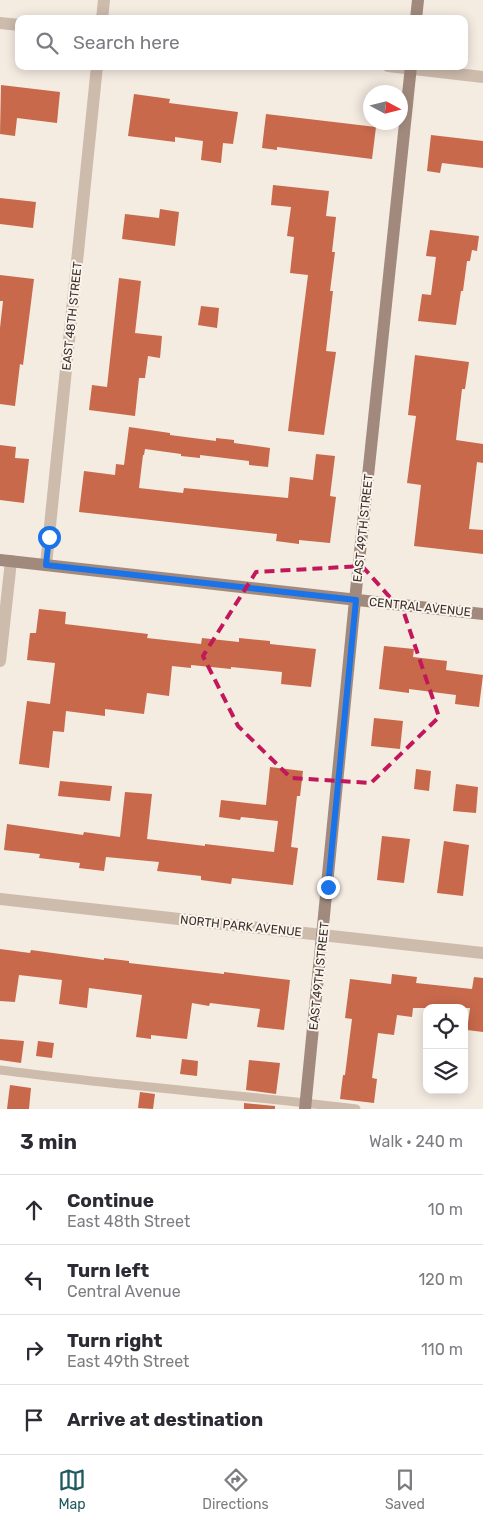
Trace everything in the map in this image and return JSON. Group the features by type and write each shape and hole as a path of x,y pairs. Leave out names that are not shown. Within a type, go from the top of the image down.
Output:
{"street":[{"path":"102,15 104,0"},
{"path":"416,15 418,0"},
{"path":"0,23 15,25"},
{"name":"EAST 48TH STREET","path":"46,565 97,70"},
{"name":"EAST 49TH STREET","path":"305,1106 411,70"},
{"path":"427,70 483,77"},
{"path":"0,661 5,561"},
{"name":"CENTRAL AVENUE","path":"5,561 483,614"},
{"name":"NORTH PARK AVENUE","path":"0,899 483,953"}],"lane":[{"path":"0,1070 305,1106 356,1109"}],"highlighted area":[{"path":"362,566 404,613 439,717 371,783 291,778 238,726 203,656 256,572"}],"building":[{"path":"1,85 60,92 57,123 17,118 15,136 0,134"},
{"path":"134,94 170,99 169,103 238,112 233,144 223,143 221,163 201,160 203,141 175,137 175,142 128,136"},
{"path":"266,114 363,125 363,130 376,130 372,159 277,147 277,150 262,148"},
{"path":"431,135 483,141 483,168 442,163 440,173 427,171"},
{"path":"273,185 329,191 326,216 336,217 332,252 335,252 330,291 333,291 326,351 336,352 324,435 288,431 308,275 290,273 294,237 287,236 291,207 271,205"},
{"path":"0,198 36,202 33,228 0,224"},
{"path":"160,209 179,212 175,246 122,239 125,214 159,218"},
{"path":"430,230 479,236 477,251 472,250 470,261 467,261 456,325 418,321 422,294 431,295 436,257 426,256"},
{"path":"0,275 34,279 23,365 20,364 15,406 0,404 0,328 3,301 0,301"},
{"path":"119,278 141,281 135,333 162,336 160,358 148,356 145,378 139,378 135,416 89,410 92,385 107,387"},
{"path":"201,306 219,308 217,328 198,325"},
{"path":"415,355 469,362 465,389 462,389 456,440 483,444 483,463 477,462 469,529 483,530 483,554 414,546 421,485 407,483 416,416 408,415"},
{"path":"129,427 216,441 216,438 234,440 234,443 270,448 268,467 249,465 249,461 200,455 200,458 181,456 181,454 145,449 139,488 183,493 184,488 288,498 290,477 313,480 316,454 335,456 330,496 336,497 330,543 299,540 299,544 276,541 277,534 79,512 84,471 115,475 116,464 124,465"},
{"path":"0,445 16,447 15,458 29,459 24,503 0,500"},
{"path":"39,609 66,612 65,624 148,634 147,638 201,644 202,638 239,642 239,638 270,641 270,644 316,649 311,687 281,684 282,672 231,667 231,669 191,665 191,668 172,666 169,696 147,693 144,714 105,709 105,716 66,711 64,732 53,731 49,768 19,764 27,701 50,704 55,663 27,660 30,633 36,633"},
{"path":"384,646 414,649 413,657 447,661 446,670 483,675 479,707 455,704 456,695 409,689 409,693 379,689"},
{"path":"374,718 403,721 400,749 371,746"},
{"path":"270,767 303,771 300,796 297,796 291,847 298,848 293,885 232,878 231,884 201,880 201,876 157,871 159,862 106,857 104,871 79,868 80,863 39,858 40,854 4,850 7,824 83,835 84,832 120,837 125,792 152,794 147,839 274,852 278,821 241,817 240,820 219,817 221,800 266,805"},
{"path":"416,769 431,771 429,791 414,789"},
{"path":"60,781 112,786 110,801 58,796"},
{"path":"456,784 478,787 476,813 453,811"},
{"path":"382,836 410,839 404,883 377,880"},
{"path":"444,841 469,845 463,896 437,893"},
{"path":"0,949 30,953 31,950 104,960 104,958 129,961 129,963 290,980 284,1030 257,1027 260,1009 210,1003 209,1006 192,1003 187,1039 151,1035 151,1039 136,1037 142,995 89,988 87,1008 59,1004 62,980 19,975 15,1002 0,1001"},
{"path":"392,974 417,977 416,983 472,989 474,977 483,978 483,1032 468,1030 470,1008 468,1008 468,1004 423,1004 423,1008 413,1008 412,1017 397,1015 394,1035 378,1033 372,1078 377,1079 374,1103 340,1099 352,1019 345,1018 350,979 391,984"},
{"path":"0,1039 24,1041 21,1063 0,1060"},
{"path":"38,1041 54,1043 52,1058 36,1056"},
{"path":"182,1059 198,1061 197,1076 180,1074"},
{"path":"249,1060 280,1063 276,1094 246,1090"},
{"path":"10,1085 31,1088 29,1109 7,1109"},
{"path":"140,1092 155,1094 153,1109 138,1108"},
{"path":"244,1103 275,1106 275,1109 244,1109"}],"route":[{"path":"49,537 46,565 356,600 328,887"}]}
